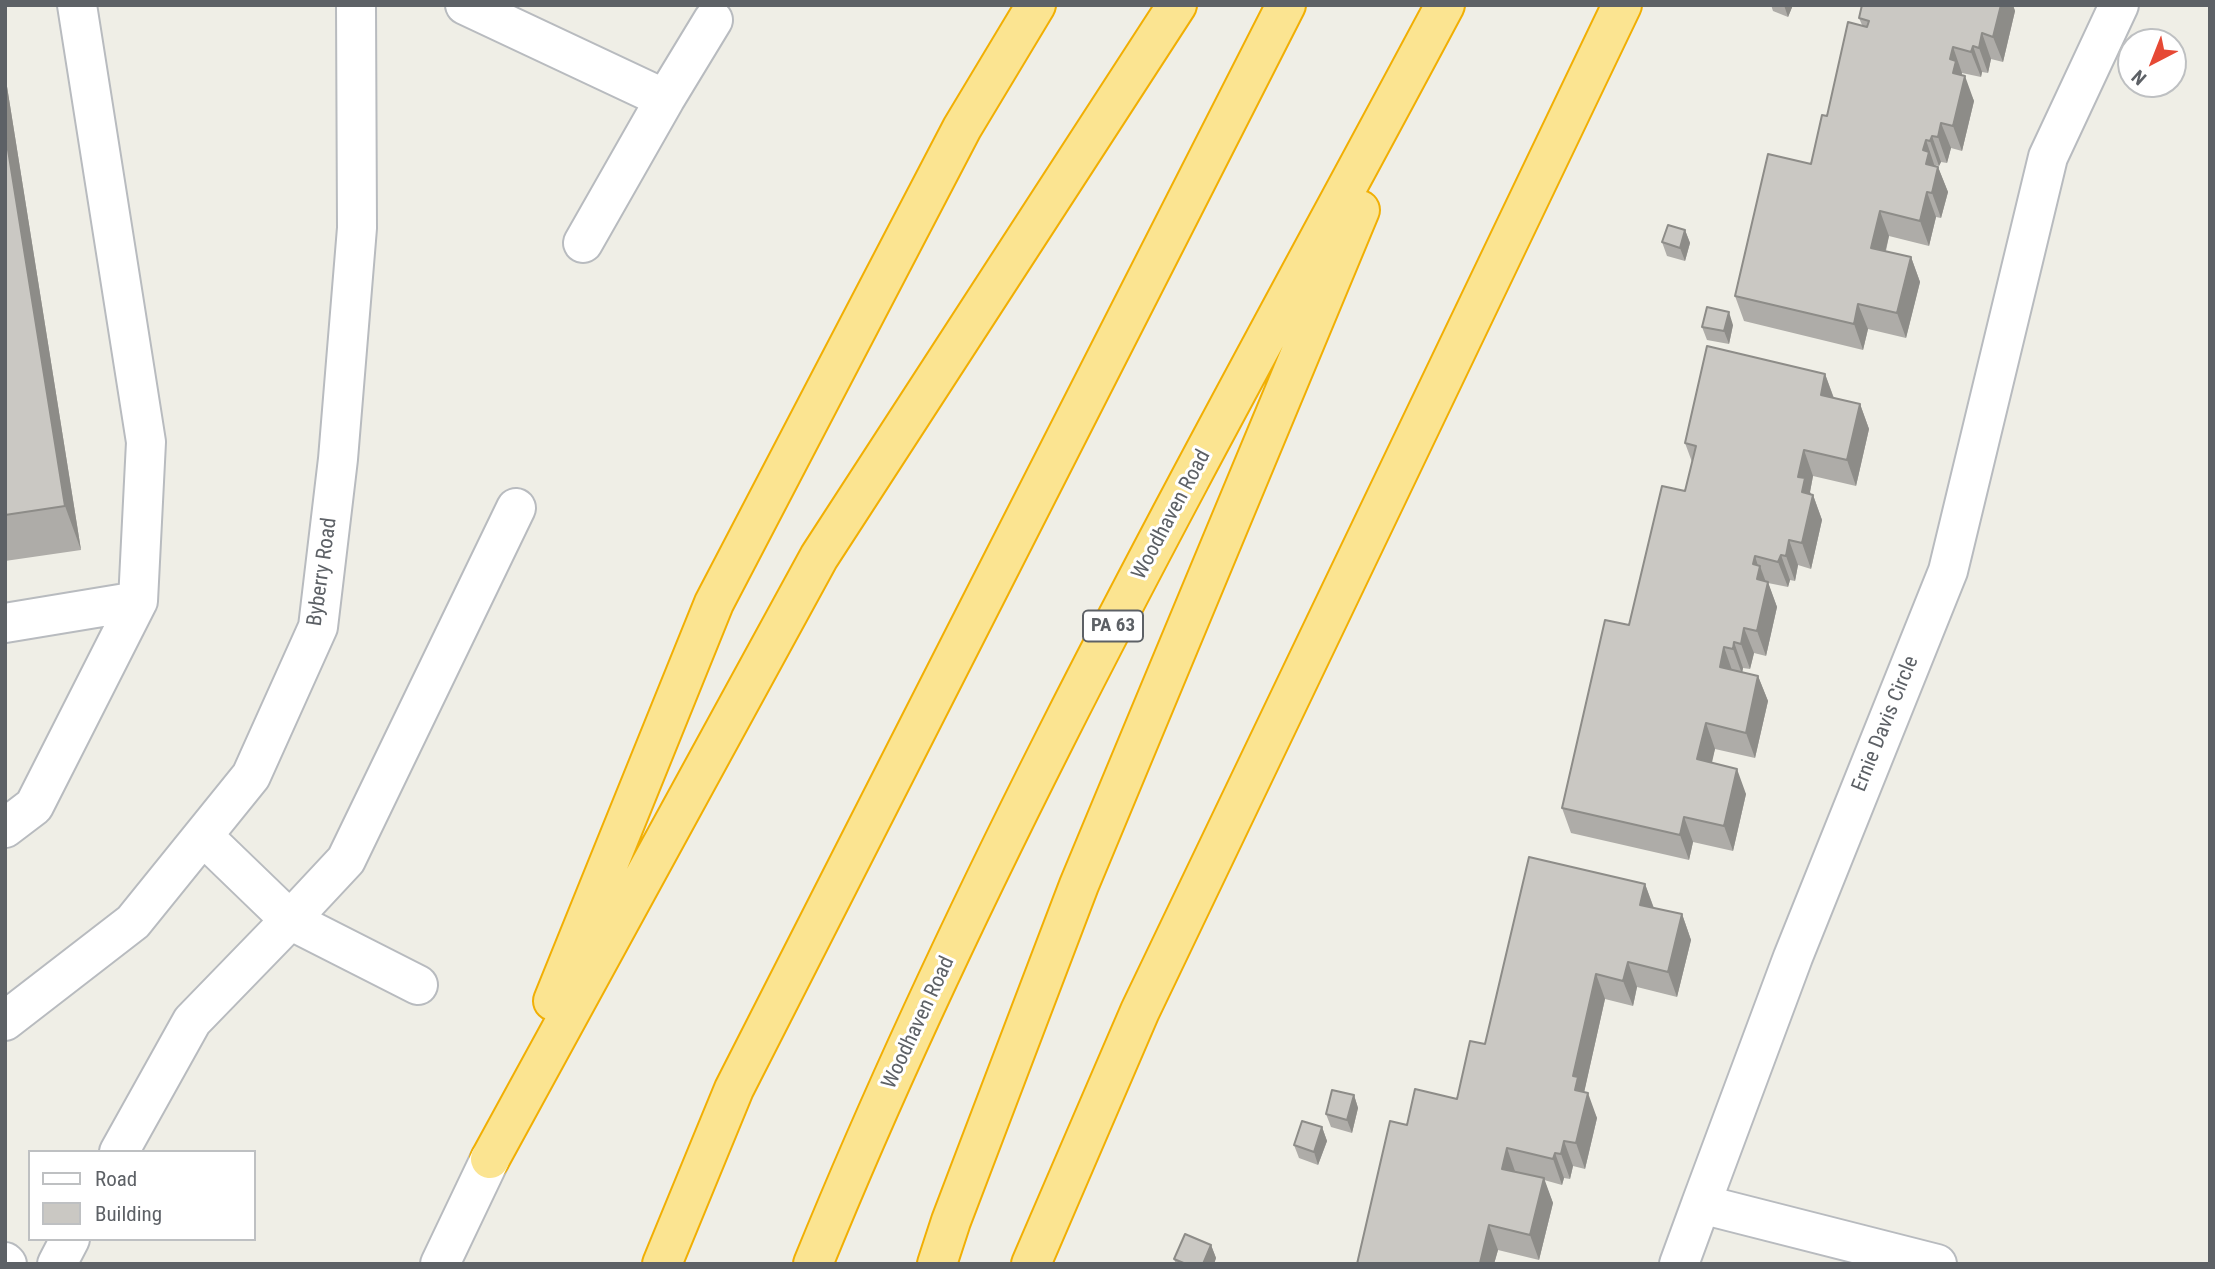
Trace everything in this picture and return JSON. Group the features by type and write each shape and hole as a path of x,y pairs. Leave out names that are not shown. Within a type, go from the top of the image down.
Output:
{"highway":[{"path":"490,1159 713,603 962,128 1036,5"},
{"path":"490,1159 819,556 1177,5"},
{"path":"662,1264 734,1089 1286,5"},
{"path":"937,1264 1079,885 1445,5"},
{"name":"Woodhaven Road","path":"813,1264 852,1170 969,914 1111,629 1445,5"},
{"path":"1031,1264 1140,1011 1622,5"}],"street":[{"path":"5,828 34,806 138,601 146,443 77,5"},
{"path":"465,5 665,99"},
{"name":"Ernie Davis Circle","path":"1679,1264 1793,957 1948,571 2048,157 2119,5"},
{"name":"Byberry Road","path":"5,1021 133,922 251,776 318,627 338,459 357,228 361,6"},
{"path":"583,243 713,20"},
{"path":"120,1150 192,1021 346,860 516,508"},
{"path":"5,623 138,601"},
{"path":"203,836 290,920 418,985"},
{"path":"440,1264 490,1159"},
{"path":"1701,1204 1937,1264"},
{"path":"57,1264 69,1241"}],"building":[{"path":"1862,5 2001,5 1993,37 1982,33 1979,48 1973,46 1971,52 1953,47 1950,59 1956,61 1953,73 1965,76 1953,126 1941,123 1938,137 1932,136 1930,141 1926,140 1923,150 1929,152 1926,164 1938,167 1932,193 1927,192 1920,221 1880,211 1871,248 1911,257 1897,313 1858,304 1854,324 1735,296 1768,154 1811,164 1822,115 1827,116 1848,22 1867,27 1869,21 1859,18"},
{"path":"5,131 65,506 5,515"},
{"path":"1668,225 1685,230 1680,248 1662,242"},
{"path":"1707,307 1729,312 1724,331 1702,327"},
{"path":"1707,346 1825,374 1821,395 1860,404 1847,460 1804,450 1798,477 1805,478 1802,492 1813,495 1802,543 1789,540 1786,556 1781,555 1778,562 1755,556 1753,564 1760,566 1757,579 1768,582 1757,631 1744,628 1741,644 1734,642 1733,649 1724,647 1720,667 1758,676 1746,733 1706,723 1697,759 1737,769 1724,826 1684,817 1680,835 1562,808 1605,620 1629,625 1662,486 1685,491 1696,446 1685,443"},
{"path":"1529,857 1645,884 1640,905 1682,914 1668,972 1628,962 1623,981 1596,974 1573,1076 1578,1077 1575,1090 1588,1093 1576,1143 1564,1141 1561,1154 1555,1153 1553,1159 1507,1148 1502,1169 1544,1178 1530,1235 1489,1225 1480,1263 1484,1264 1357,1264 1390,1121 1407,1125 1415,1089 1457,1099 1470,1041 1485,1044"},
{"path":"1332,1090 1354,1095 1347,1120 1326,1114"},
{"path":"1302,1121 1322,1127 1314,1152 1294,1145"},
{"path":"1185,1234 1211,1245 1203,1264 1186,1264 1174,1259"}]}
